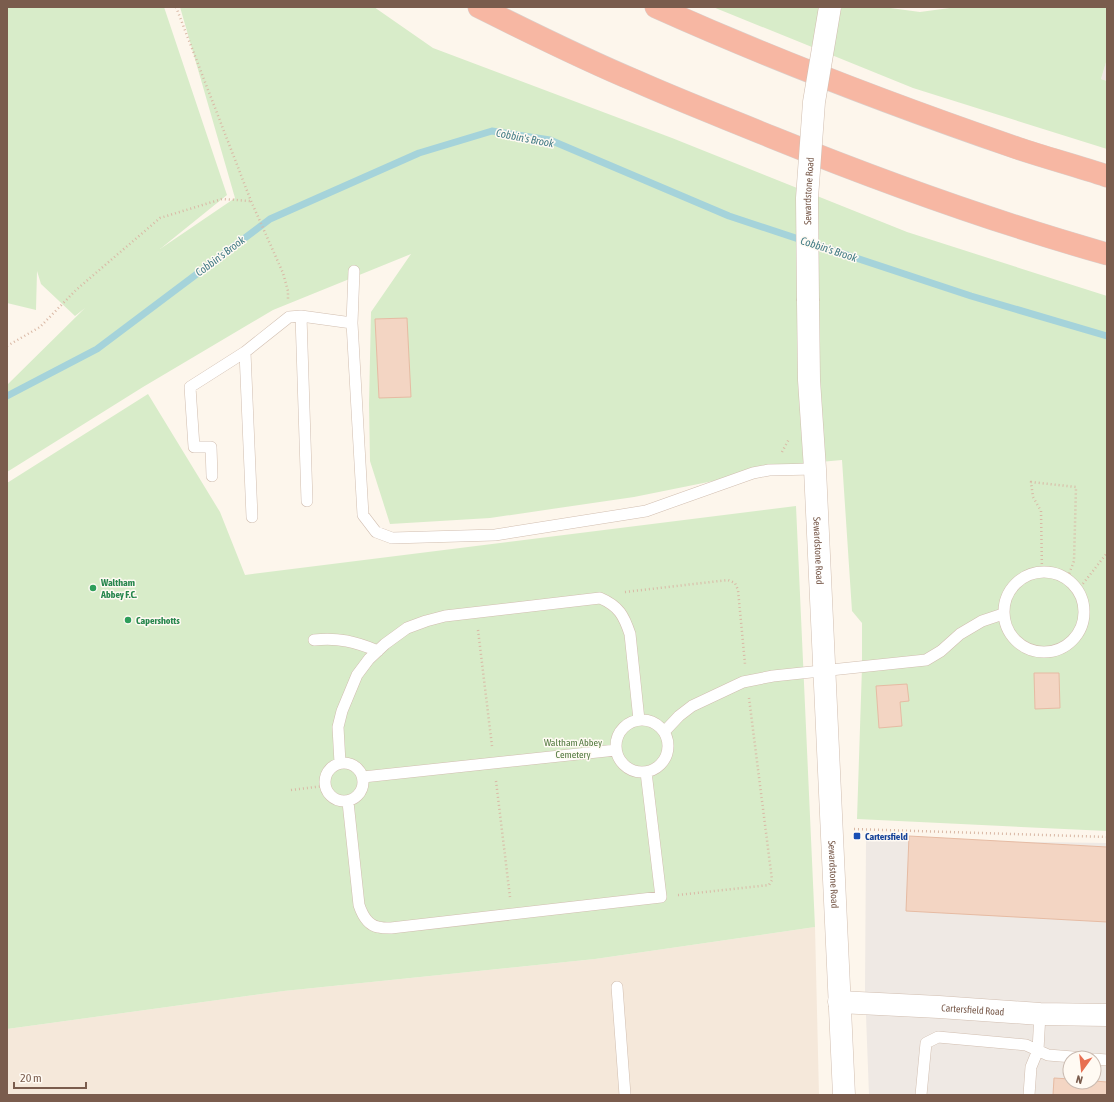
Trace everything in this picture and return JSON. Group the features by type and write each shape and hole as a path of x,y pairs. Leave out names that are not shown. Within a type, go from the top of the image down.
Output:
{"highway":[{"path":"479,7 634,81 804,150 884,181 978,214 1107,254"},
{"path":"656,7 717,34 926,116 1107,176"}],"street":[{"name":"Sewardstone Road","path":"830,7 814,102 807,198 809,380 825,670 844,1095"},
{"name":"Cartersfield Road","path":"840,1002 1040,1014 1107,1015"}],"lane":[{"path":"354,272 352,323 363,515 376,532 392,538 495,534 646,511 753,473 769,470 815,469"},
{"path":"301,316 307,501"},
{"path":"212,476 210,446 194,447 190,387 245,352 289,317 301,316 352,323"},
{"path":"245,352 252,517"},
{"path":"1037,572 1050,572 1067,579 1078,590 1084,604 1084,617 1081,630 1073,640 1063,648 1051,652 1038,652 1026,648 1016,640 1008,630 1004,618 1004,605 1008,593 1016,583 1026,576 1037,572"},
{"path":"340,763 338,727 342,711 357,675 369,659 385,644 407,628 445,616 600,598 609,602 619,610 626,621 630,634 639,720"},
{"path":"664,732 679,716 692,706 747,681 773,676 926,660 941,651 960,634 982,621 1000,615 1004,618"},
{"path":"314,640 329,638 350,641 378,651"},
{"path":"639,720 647,720 662,728 668,744 667,753 663,761 657,768 646,772 631,770 624,765 616,750 616,742 624,727 630,722 639,720"},
{"path":"362,777 616,750"},
{"path":"340,763 355,766 360,771 364,783 359,795 348,802 342,802 330,797 324,786 326,773 340,763"},
{"path":"348,802 359,905 362,914 368,921 377,927 399,927 661,897 646,772"},
{"path":"618,987 625,1095"},
{"path":"1029,1095 1031,1067 1038,1050 1040,1014"},
{"path":"921,1095 926,1043 938,1037 1026,1045 1048,1055 1062,1056"}],"path":[{"path":"176,7 251,201 284,273 288,291 289,317"},
{"path":"7,346 40,327 76,290 160,218 222,199 251,201"},
{"path":"1042,572 1041,511 1033,497 1031,482 1076,487 1074,561 1067,579"},
{"path":"1078,590 1107,553"},
{"path":"609,602 616,593 728,580 735,583 738,590 747,681 772,880 769,885 661,897"},
{"path":"291,790 324,786"},
{"path":"850,828 1107,837"}],"shaded area":[{"path":"1107,59 1107,81 1101,79"},
{"path":"866,840 1107,843 1107,1095 869,1095 865,989"},
{"path":"815,927 819,1095 7,1095 7,1029 284,991 595,959"}],"green space":[{"path":"7,7 164,7 227,195 160,249 235,198 180,7 374,7 433,48 672,138 907,232 1107,296 1107,831 857,819 862,623 852,611 842,460 798,464 634,497 490,518 390,524 370,461 369,404 371,312 411,254 273,310 143,387 7,472 7,385 85,308 75,316 41,284 37,271 36,310 7,303"},
{"path":"713,7 883,7 920,12 957,7 1107,7 1107,59 1101,79 1107,81 1107,149 913,88"},
{"name":"Waltham Abbey Cemetery","path":"148,394 220,512 245,575 796,506 815,927 595,959 284,991 7,1029 7,483"}],"building":[{"path":"407,318 411,397 379,398 375,319"},
{"path":"1034,673 1059,673 1060,708 1035,709"},
{"path":"907,684 909,701 900,702 902,726 879,728 876,686"},
{"path":"909,836 1107,847 1107,922 906,911"},
{"path":"1054,1078 1062,1078 1062,1090 1102,1090 1102,1082 1107,1082 1107,1095 1053,1095"}],"waterway":[{"name":"Cobbin's Brook","path":"7,396 97,349 270,219 419,153 492,131 550,140 729,216 971,296 1107,336"}],"place":[{"name":"Waltham Abbey F.C.","path":"93,588"},
{"name":"Capershotts","path":"128,620"},
{"name":"Cartersfield","path":"857,836"}]}
